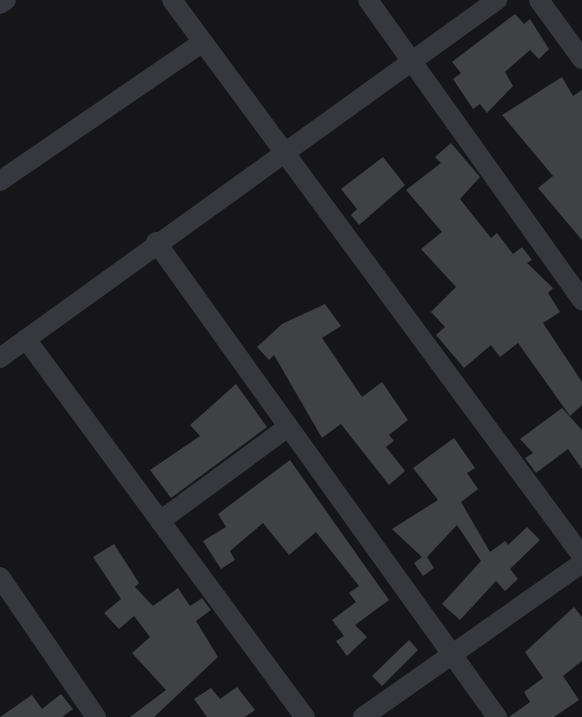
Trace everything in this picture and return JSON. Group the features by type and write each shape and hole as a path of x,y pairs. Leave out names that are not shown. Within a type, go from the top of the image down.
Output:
{"street":[{"path":"0,4 6,0"},
{"path":"172,0 582,556"},
{"path":"368,0 582,300"},
{"path":"0,358 156,242 497,0"},
{"path":"539,0 582,59"},
{"path":"0,181 203,42"},
{"path":"156,242 497,717"},
{"path":"26,339 305,717"},
{"path":"160,521 288,427"},
{"path":"363,717 582,563"},
{"path":"0,577 96,717"}],"building":[{"path":"515,14 524,24 530,19 549,49 539,59 530,50 505,72 513,86 487,113 480,104 473,109 453,79 461,73 452,62"},
{"path":"562,77 573,96 582,90 582,240 538,188 553,176 502,115"},
{"path":"451,143 480,177 460,199 491,238 497,233 513,254 522,247 532,260 527,263 553,288 548,293 560,312 543,323 582,382 582,405 570,416 518,343 500,357 491,345 464,368 436,335 445,327 431,312 456,287 421,249 442,232 406,190 441,163 435,157"},
{"path":"383,157 405,185 359,225 351,215 357,209 341,189"},
{"path":"325,304 341,326 322,338 362,397 382,382 408,420 389,435 394,441 386,447 405,471 389,485 341,424 322,438 274,355 269,360 257,347 282,324"},
{"path":"236,384 267,427 171,498 150,470 200,436 190,425"},
{"path":"562,408 582,430 582,469 568,449 536,473 525,458 533,453 520,439"},
{"path":"454,438 475,468 467,473 478,489 461,502 490,552 505,541 508,545 527,527 540,540 510,569 518,579 505,591 496,581 460,620 442,604 481,561 457,525 427,557 434,568 423,576 414,563 422,557 392,529 438,500 413,468"},
{"path":"290,460 389,600 355,625 367,637 347,656 336,641 344,636 332,620 356,602 349,593 359,586 316,532 289,555 263,523 230,551 235,560 221,569 203,541 226,527 218,514"},
{"path":"114,544 139,583 135,587 153,606 178,588 190,606 202,598 211,610 196,621 218,657 154,717 130,717 166,690 132,653 150,637 134,616 119,629 104,613 121,599 93,557"},
{"path":"574,607 582,617 582,661 563,676 579,700 554,717 509,717 530,702 524,692 543,678 525,652"},
{"path":"409,640 418,650 382,686 372,676"},
{"path":"237,687 255,710 245,717 207,717 194,699 211,688 220,699"},
{"path":"61,694 73,709 62,717 0,717 32,695 42,709"}]}
